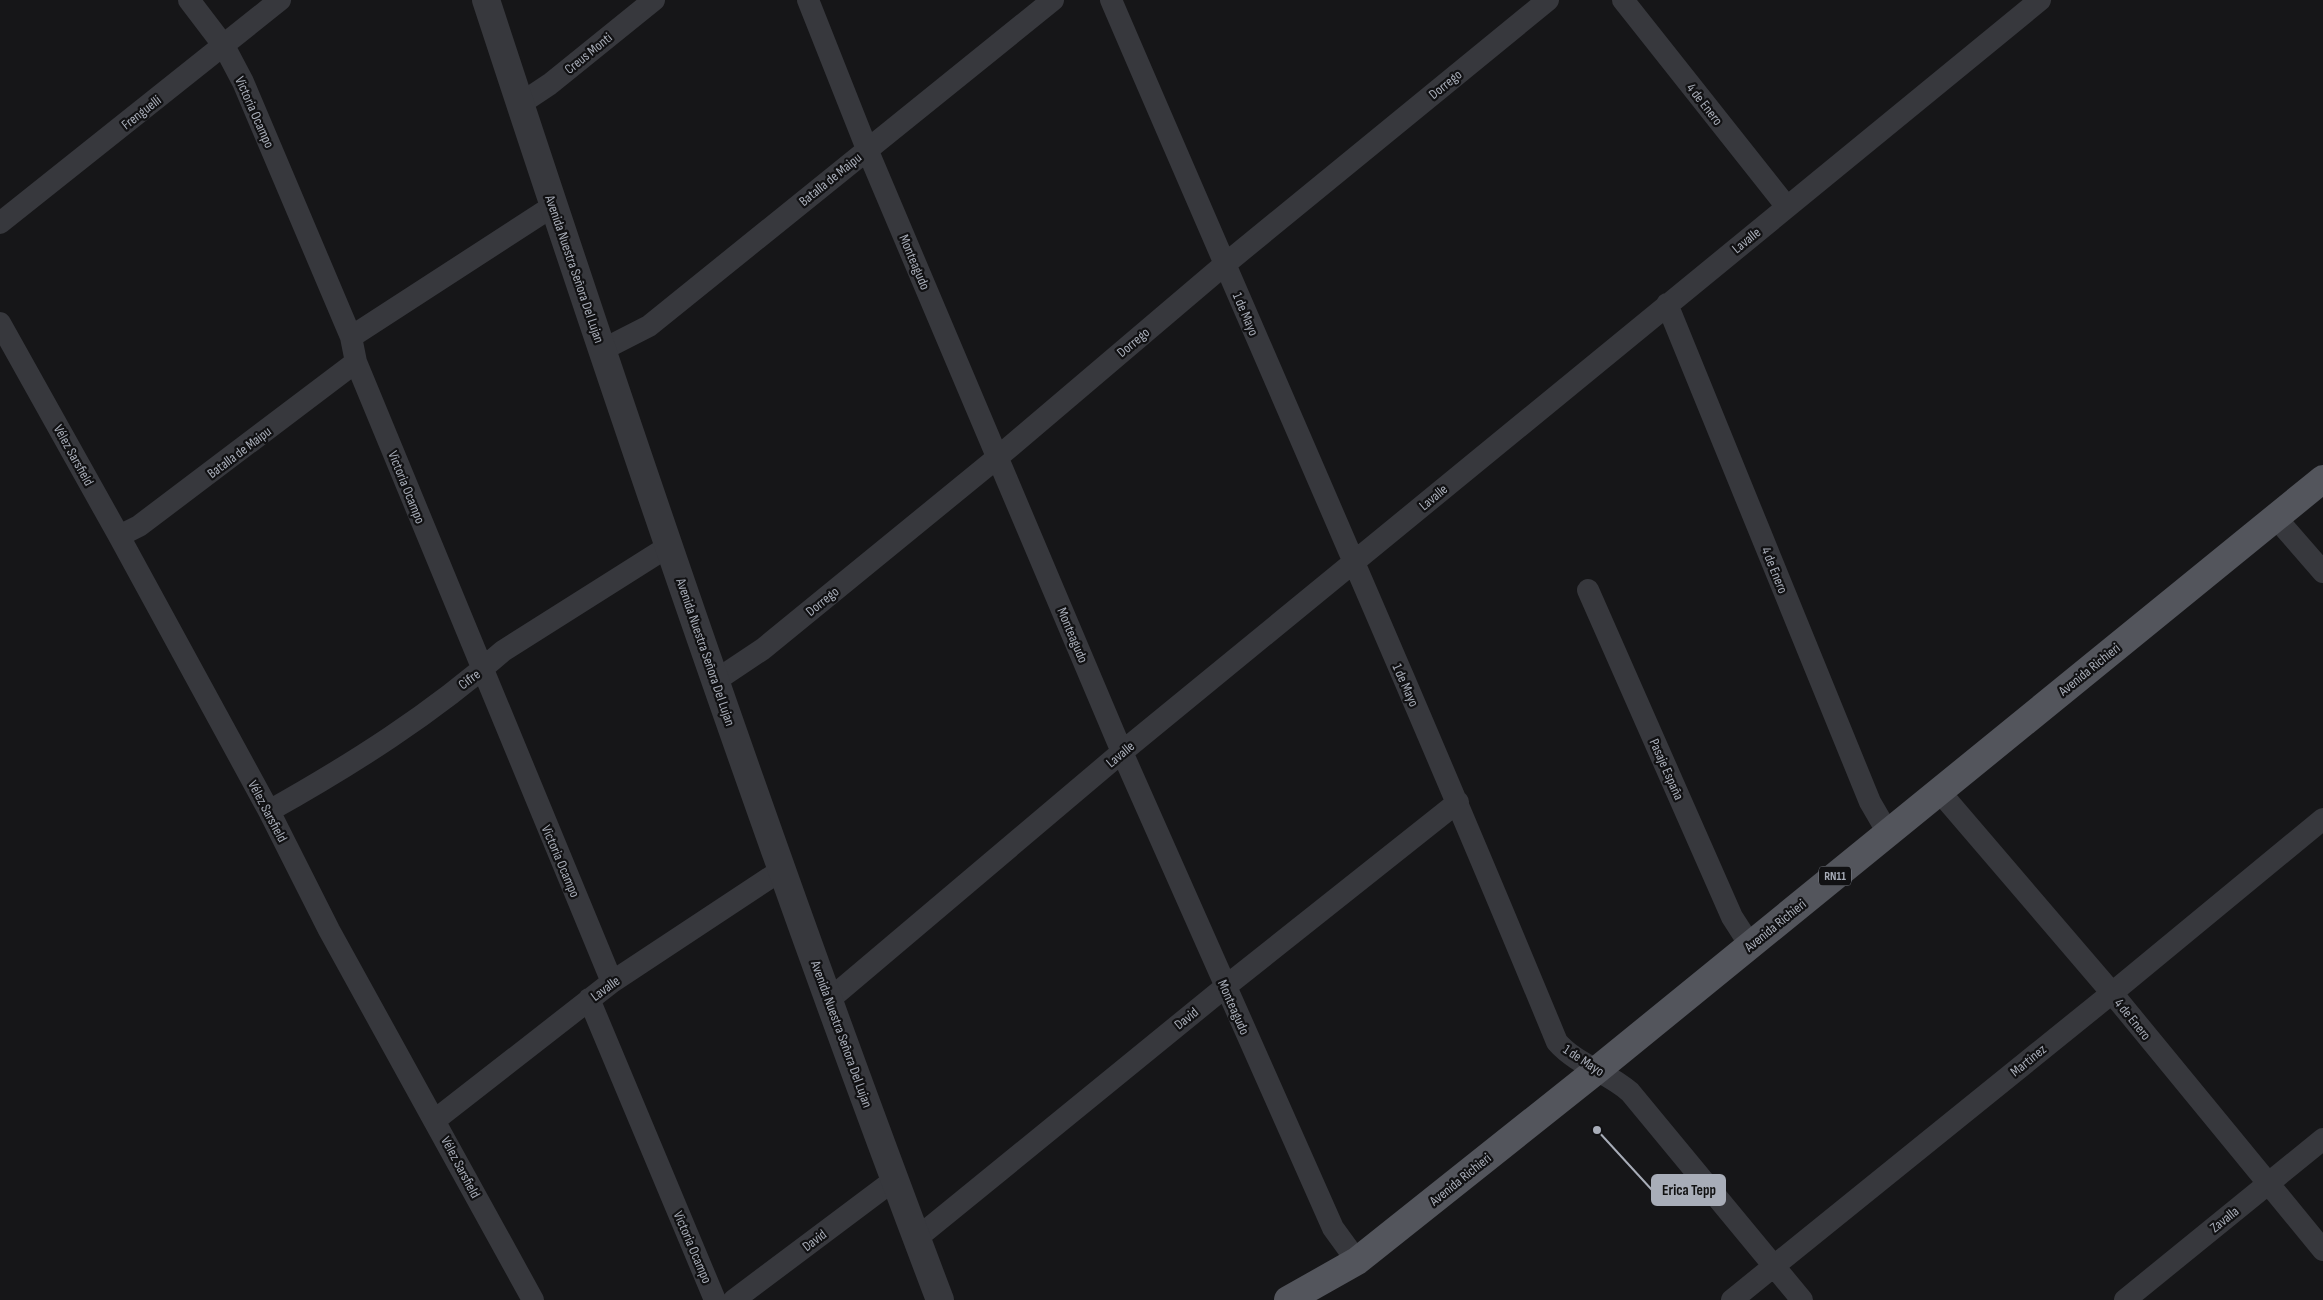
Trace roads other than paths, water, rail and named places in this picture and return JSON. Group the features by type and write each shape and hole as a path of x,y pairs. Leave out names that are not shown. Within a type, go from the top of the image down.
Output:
{"main road":[{"name":"Avenida Richieri","path":"1288,1300 1351,1265 1597,1070 2323,479"},
{"name":"RN11","path":"1311,1300 1351,1265"}],"street":[{"name":"Victoria Ocampo","path":"188,0 224,46 243,82 351,337 356,362 612,982"},
{"name":"Frenguelli","path":"2,218 224,46 280,0"},
{"name":"Avenida Nuestra Señora Del Lujan","path":"486,0 553,206 716,681 894,1180 940,1300"},
{"name":"Creus Monti","path":"520,104 550,84 654,0"},
{"name":"Monteagudo","path":"808,0 867,149 1122,752 1225,987 1351,1265"},
{"name":"Batalla de Maipu","path":"602,350 649,326 1053,0"},
{"name":"1 de Mayo","path":"1111,0 1224,265 1458,802 1557,1042 1565,1052 1620,1083 1630,1092 1802,1300"},
{"name":"Dorrego","path":"716,681 763,649 998,457 1224,265 1548,0"},
{"name":"4 de Enero","path":"1623,0 1787,208"},
{"name":"Lavalle","path":"830,999 1122,752 2040,0"},
{"path":"351,337 553,206"},
{"name":"4 de Enero","path":"1667,304 1870,802 1888,833"},
{"name":"Vélez Sarsfield","path":"0,323 120,536 269,811 329,930 533,1300"},
{"name":"Batalla de Maipu","path":"120,536 139,526 356,362"},
{"path":"2276,518 2323,572"},
{"name":"Cifre","path":"269,811 331,776 393,736 482,670 503,651 669,546"},
{"name":"Pasaje España","path":"1588,590 1732,917 1750,945"},
{"name":"4 de Enero","path":"1939,791 2112,993 2323,1250"},
{"name":"David","path":"916,1238 1225,987 1458,802"},
{"name":"Martínez","path":"1732,1300 2112,993 2323,819"},
{"name":"Lavalle","path":"435,1120 612,982 783,869"},
{"name":"Victoria Ocampo","path":"589,1000 715,1300"},
{"name":"Zavalla","path":"2125,1300 2323,1139"},
{"name":"David","path":"734,1300 894,1180"}],"place":[{"name":"Erica Tepp","path":"1597,1130"}]}
